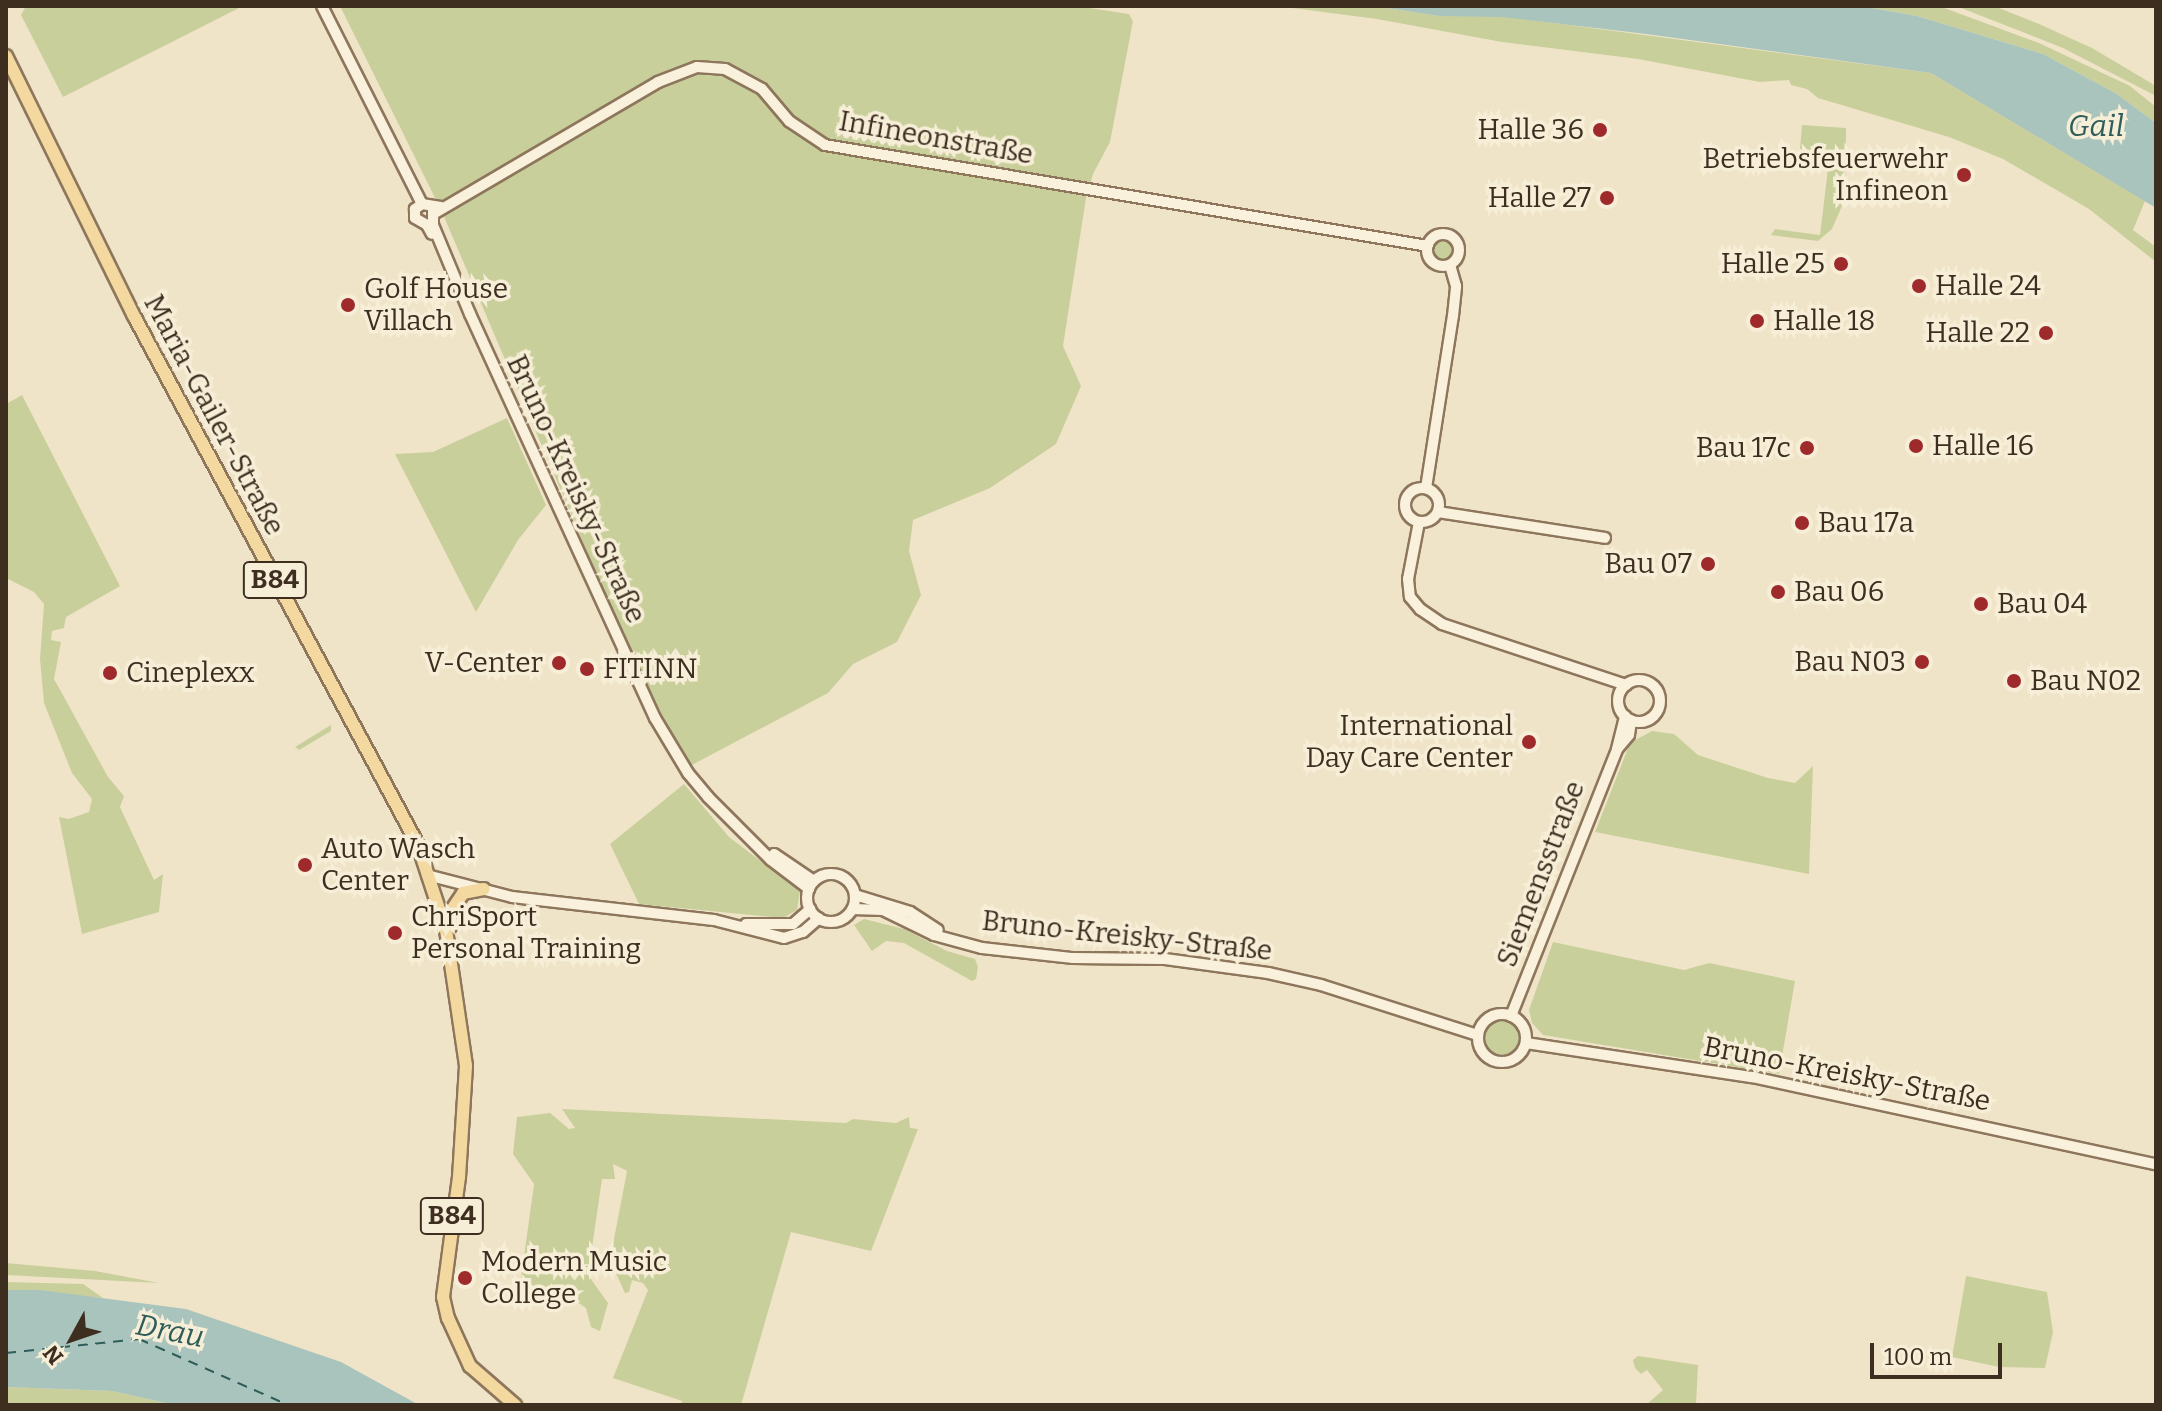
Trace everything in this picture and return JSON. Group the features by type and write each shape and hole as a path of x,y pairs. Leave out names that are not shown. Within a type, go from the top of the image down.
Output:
{"main road":[{"name":"Maria-Gailer-Straße","path":"7,57 139,326 418,845 446,930 466,1066 460,1168 443,1297 461,1350 482,1380 515,1405"},
{"path":"453,967 458,958 449,914 463,893 484,889"}],"street":[{"name":"Bruno-Kreisky-Straße","path":"322,6 427,213 655,718 688,773 731,822 811,885 835,874 849,881 855,895 910,912 955,941"},
{"name":"Infineonstraße","path":"427,213 445,206 658,82 697,67 725,69 762,89 789,121 825,145 1428,246 1435,236 1452,237 1460,251 1450,265 1456,294 1426,488 1415,489 1405,502 1410,517 1419,522 1408,579 1410,597 1420,609 1442,624 1597,677 1623,689"},
{"path":"1428,246 1431,261 1441,267 1450,265"},
{"path":"1426,488 1436,495 1438,512"},
{"path":"1419,522 1428,521 1438,512"},
{"path":"1438,512 1605,538"},
{"path":"1635,681 1648,682 1661,697 1659,710 1652,718 1628,718 1619,705 1623,689 1635,681"},
{"name":"Siemensstraße","path":"1511,1016 1617,749 1629,735 1628,718"},
{"name":"Bruno-Kreisky-Straße","path":"427,875 512,897 732,924 785,926 800,920 810,909"},
{"path":"811,885 810,909 819,918"},
{"path":"853,909 855,895"},
{"name":"Bruno-Kreisky-Straße","path":"732,924 784,938 803,932 819,918 839,921 853,909 883,910 955,941 982,948 1073,958 1165,959 1268,973 1321,985 1478,1035 1481,1049 1496,1061 1513,1060 1526,1043 1752,1077 2156,1164"},
{"path":"1478,1035 1492,1017 1511,1016 1524,1030 1526,1043"}],"green space":[{"path":"26,6 243,6 63,97 21,15"},
{"path":"340,6 1076,6 1129,14 1133,21 1110,142 1093,174 1086,198 1063,346 1081,386 1056,444 990,488 913,520 909,551 921,595 897,642 853,664 828,693 690,766 638,671 442,212"},
{"path":"1277,6 1373,6 1439,16 1502,16 1931,73 2145,201 2133,230 2156,247 2156,262 2089,209 2003,159 1949,137 1818,98 1807,89 1791,85 1789,80 1760,82 1638,59 1502,42 1377,19"},
{"path":"1861,6 1939,6 2039,43 2130,86 2156,107 2156,123 2117,94 2043,54 1917,16"},
{"path":"1956,6 1994,6 2039,24 2092,48 2151,83 2156,87 2156,96 2063,48"},
{"path":"1802,125 1846,128 1845,199 1832,229 1818,241 1771,235 1775,229 1820,235 1830,152 1800,149"},
{"path":"1444,241 1451,244 1454,251 1451,258 1444,261 1437,258 1434,251 1437,244"},
{"path":"22,395 120,586 66,617 64,628 52,631 51,640 61,642 54,679 108,777 124,796 120,807 154,880 163,874 159,912 82,934 59,817 69,819 89,812 92,799 72,773 44,703 40,659 44,604 34,592 6,578 6,404"},
{"path":"507,418 546,505 518,540 476,612 395,454 433,452"},
{"path":"331,725 331,731 299,750 295,747"},
{"path":"1652,731 1674,734 1698,755 1768,778 1795,783 1813,766 1809,874 1595,832 1630,743"},
{"path":"684,784 729,837 800,891 797,910 783,918 639,904 610,844"},
{"path":"864,919 904,929 947,951 975,959 978,967 976,979 972,981 904,943 886,941 872,951 854,925"},
{"path":"1553,942 1684,970 1709,963 1795,981 1779,1074 1543,1035 1532,1023 1529,1010"},
{"path":"1502,1021 1515,1026 1520,1039 1515,1052 1502,1057 1489,1052 1484,1039 1489,1026"},
{"path":"562,1109 846,1123 853,1119 896,1123 909,1117 910,1128 918,1129 871,1251 791,1232 741,1405 681,1405 682,1401 613,1378 648,1290 643,1283 632,1280 629,1292 625,1293 610,1260 627,1171 613,1164 615,1179 602,1179 588,1275 608,1303 600,1331 591,1327 586,1308 564,1293 520,1286 534,1184 513,1154 517,1117 550,1113 569,1129 575,1128"},
{"path":"6,1263 95,1271 159,1283 6,1275"},
{"path":"1966,1276 2047,1292 2053,1332 2045,1368 1999,1367 1952,1357"},
{"path":"6,1282 83,1284 103,1298 6,1290"},
{"path":"1638,1356 1698,1365 1696,1405 1646,1405 1663,1390 1647,1370 1641,1374 1635,1368 1633,1360"},
{"path":"6,1387 112,1391 175,1405 6,1405"}],"water":[{"name":"Gail","path":"1373,6 1861,6 1917,16 2043,54 2117,94 2156,123 2156,208 1931,73 1646,34 1502,17 1439,16"},
{"name":"Drau","path":"6,1290 40,1290 186,1309 341,1362 419,1405 175,1405 112,1391 6,1387"}],"ferry route":[{"path":"6,1353 139,1339 288,1405"}],"place":[{"name":"Halle 36","path":"1600,130"},
{"name":"Betriebsfeuerwehr Infineon","path":"1964,175"},
{"name":"Halle 27","path":"1607,198"},
{"name":"Halle 25","path":"1841,264"},
{"name":"Halle 24","path":"1919,286"},
{"name":"Golf House Villach","path":"348,305"},
{"name":"Halle 18","path":"1757,321"},
{"name":"Halle 22","path":"2046,333"},
{"name":"Halle 16","path":"1916,446"},
{"name":"Bau 17c","path":"1807,448"},
{"name":"Bau 17a","path":"1802,523"},
{"name":"Bau 07","path":"1708,564"},
{"name":"Bau 06","path":"1778,592"},
{"name":"Bau 04","path":"1981,604"},
{"name":"Bau N03","path":"1922,662"},
{"name":"V-Center","path":"559,663"},
{"name":"FITINN","path":"587,669"},
{"name":"Cineplexx","path":"110,673"},
{"name":"Bau N02","path":"2014,681"},
{"name":"International Day Care Center","path":"1529,742"},
{"name":"Auto Wasch Center","path":"305,865"},
{"name":"ChriSport Personal Training","path":"395,933"},
{"name":"Modern Music College","path":"465,1278"}]}
